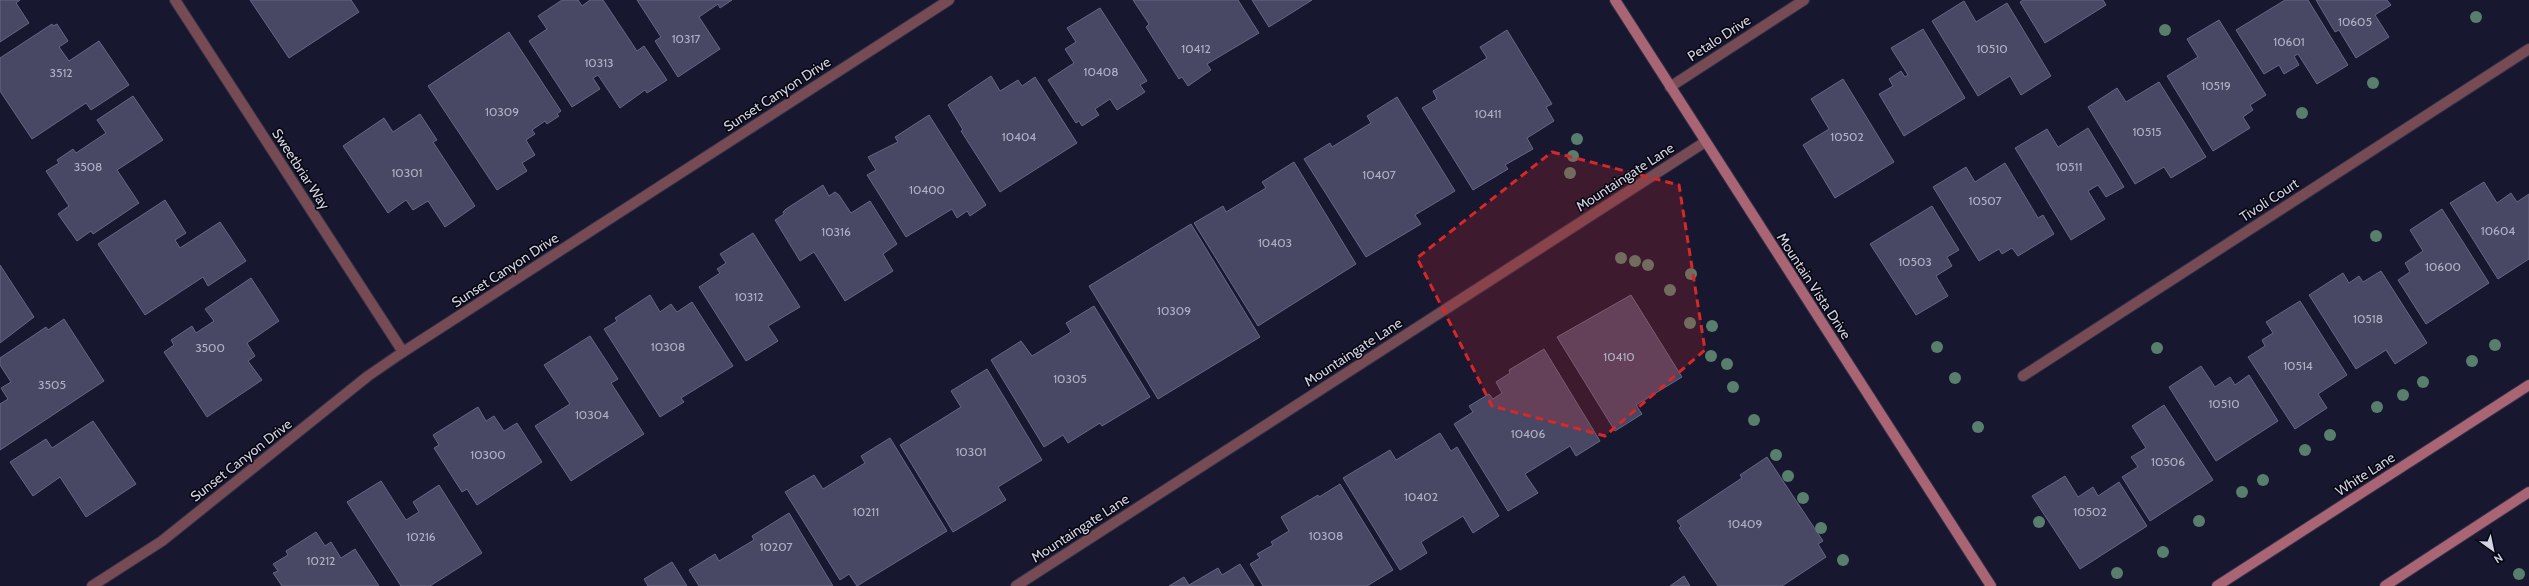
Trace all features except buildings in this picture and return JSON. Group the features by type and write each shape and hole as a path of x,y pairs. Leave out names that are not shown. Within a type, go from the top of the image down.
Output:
{"street":[{"name":"Sweetbriar Way","path":"176,0 403,352"},
{"name":"Sunset Canyon Drive","path":"92,586 162,541 368,376 403,352 949,0"},
{"name":"Mountain Vista Drive","path":"1615,0 1991,586"},
{"name":"Petalo Drive","path":"1670,87 1804,0"},
{"name":"Tivoli Court","path":"2023,376 2529,49"},
{"name":"Mountaingate Lane","path":"1016,586 1705,142"},
{"name":"White Lane","path":"2217,586 2529,385"},
{"path":"2385,586 2529,492"}],"highlighted area":[{"path":"1552,152 1679,185 1705,350 1605,436 1492,406 1417,258"}]}
